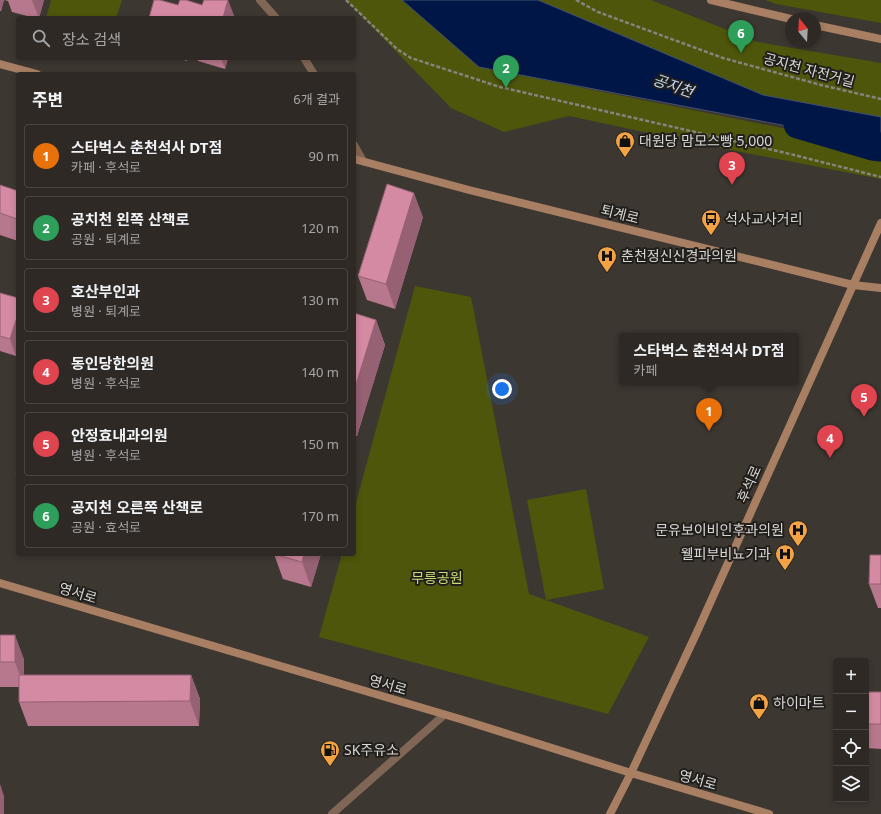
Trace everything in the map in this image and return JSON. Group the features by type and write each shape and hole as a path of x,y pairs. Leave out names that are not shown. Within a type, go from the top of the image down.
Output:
{"street":[{"path":"260,0 274,16"},
{"path":"711,0 785,18"},
{"path":"821,26 881,39"},
{"path":"305,60 313,72"},
{"path":"0,64 30,72"},
{"path":"356,149 363,161"},
{"name":"퇴계로","path":"356,159 469,190 854,285 881,288"},
{"name":"후석로","path":"610,814 631,773 697,632 881,223"},
{"name":"영서로","path":"0,583 444,715 769,814"},
{"path":"332,814 444,715"}],"path":[{"path":"346,0 398,49 411,58 500,87 786,153 881,177"},
{"name":"공지천 자전거길","path":"576,0 598,12 723,58 821,85 881,99"}],"green space":[{"path":"51,0 122,0 117,16 47,16"},
{"path":"346,0 402,0 479,67 881,148 881,179 705,145 569,116 504,132 451,108"},
{"path":"538,0 651,0 758,42 785,47 785,48 793,48 881,63 881,117 763,95"},
{"path":"765,0 881,0 881,23 821,12 776,4"},
{"name":"무릉공원","path":"415,286 471,297 529,594 649,637 608,714 319,637 341,556 356,556 356,503"},
{"path":"586,489 604,589 546,600 527,500"}],"water":[{"path":"402,0 538,0 763,95 881,117 881,144 479,67"}],"building":[{"path":"154,0 160,0 178,5 180,0 186,0 202,5 204,0 228,0 224,16 150,16"},
{"path":"387,184 414,193 386,284 358,276"},
{"path":"0,185 16,190 16,219 0,213"},
{"path":"0,293 16,297 16,320 10,339 0,336"},
{"path":"356,314 376,320 356,385"},
{"path":"870,555 881,555 881,584 869,584"},
{"path":"281,556 304,556 302,562"},
{"path":"0,635 15,635 15,662 0,662"},
{"path":"19,675 191,675 190,701 19,702"},
{"path":"869,692 881,692 881,724 869,724"}],"waterway":[{"name":"공지천","path":"798,124 881,147"}],"place":[{"name":"공지천 오른쪽 산책로","path":"741,53"},
{"name":"공치천 왼쪽 산책로","path":"506,88"},
{"name":"대원당 맘모스빵 5,000","path":"625,158"},
{"name":"호산부인과","path":"732,185"},
{"name":"석사교사거리","path":"711,236"},
{"name":"춘천정신신경과의원","path":"607,273"},
{"name":"안정효내과의원","path":"864,417"},
{"name":"스타벅스 춘천석사 DT점","path":"709,431"},
{"name":"동인당한의원","path":"830,458"},
{"name":"문유보이비인후과의원","path":"798,547"},
{"name":"웰피부비뇨기과","path":"785,571"},
{"name":"하이마트","path":"759,720"},
{"name":"SK주유소","path":"330,767"}]}
